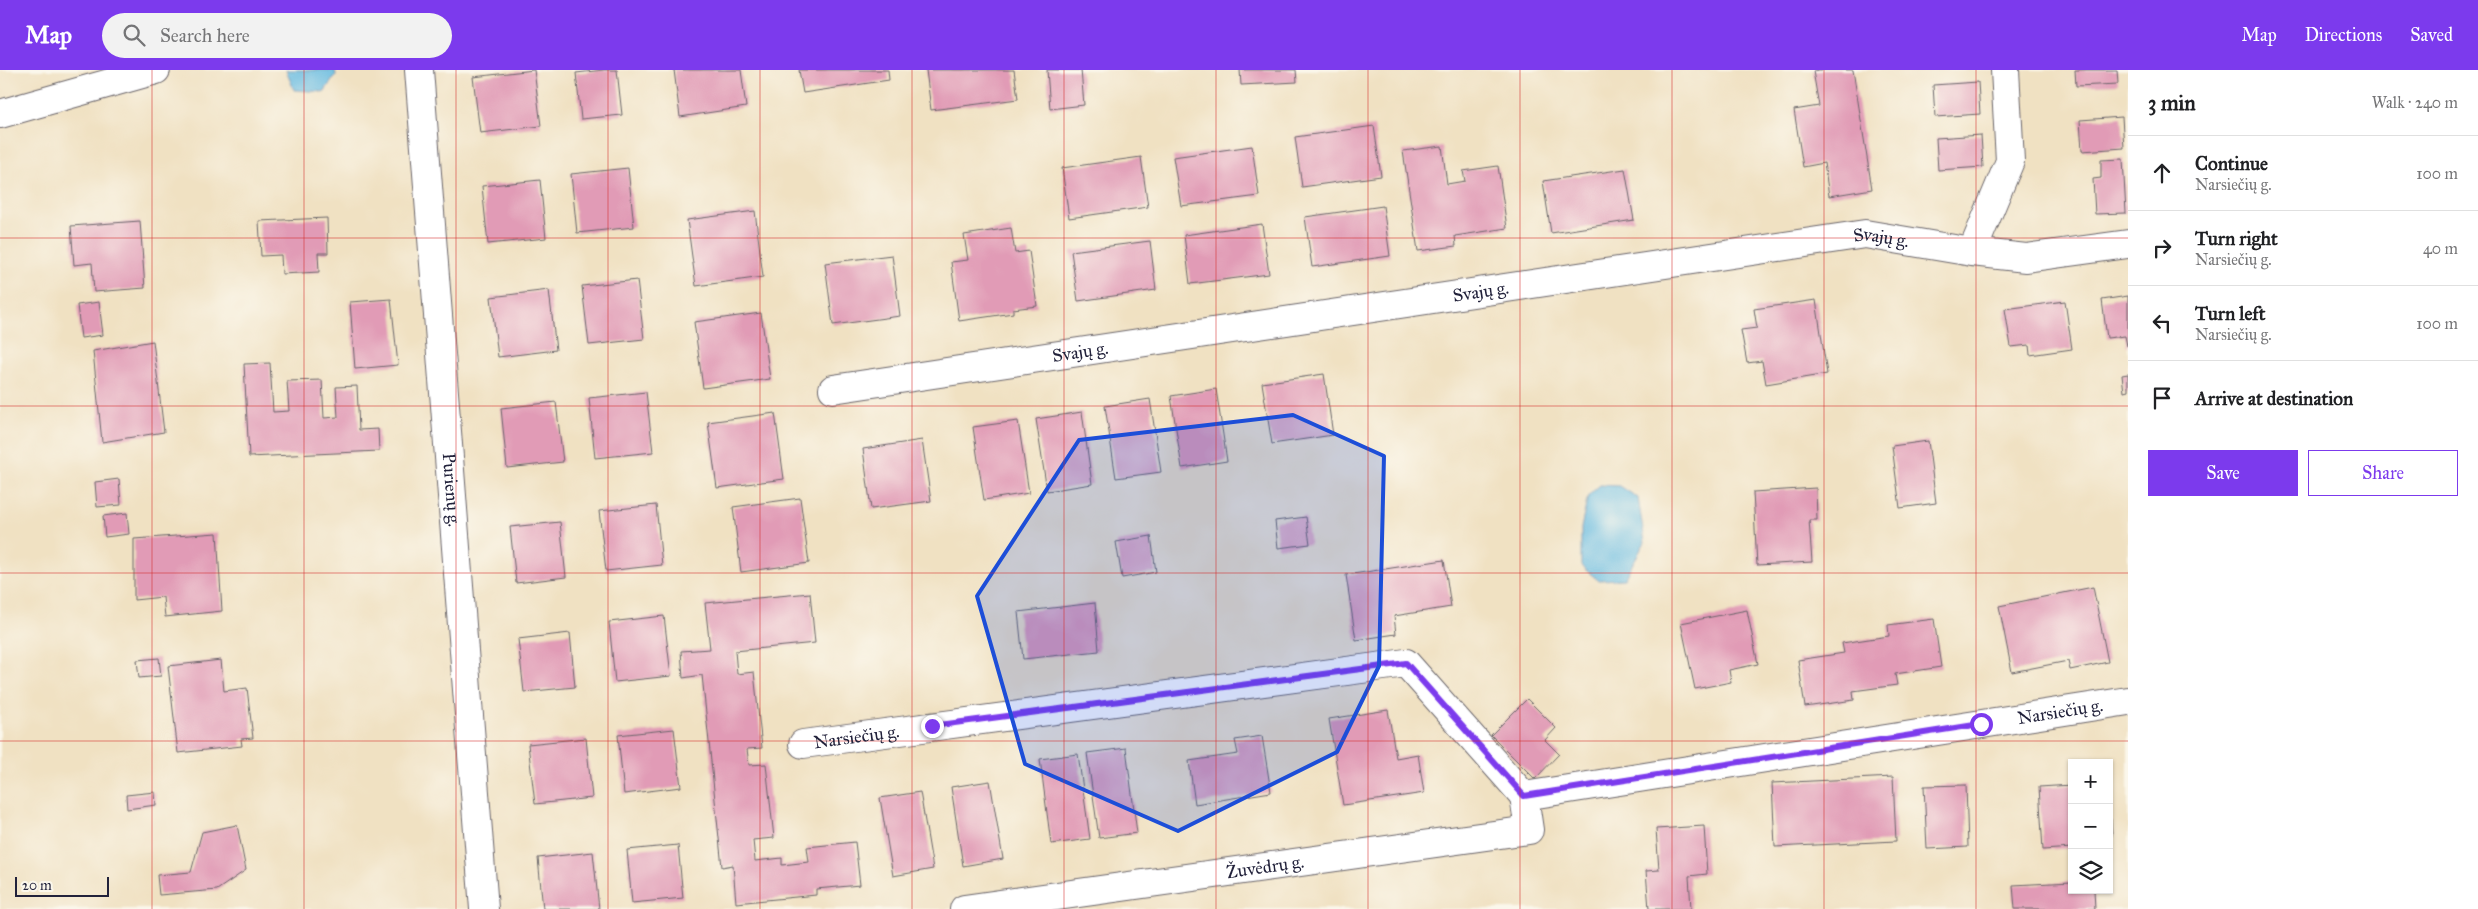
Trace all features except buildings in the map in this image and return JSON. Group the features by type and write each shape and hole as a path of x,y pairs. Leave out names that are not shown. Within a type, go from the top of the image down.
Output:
{"street":[{"path":"0,114 156,70"},
{"name":"Purienų g.","path":"419,70 484,909"},
{"path":"1972,252 2010,161 2004,70"},
{"name":"Svajų g.","path":"833,389 1865,234 1972,252 2026,258 2128,244"},
{"name":"Narsiečių g.","path":"803,744 1406,663 1524,796 2128,702"},
{"name":"Žuvėdrų g.","path":"964,909 1530,830 1524,796"}],"highlighted area":[{"path":"1293,415 1384,456 1379,666 1337,752 1178,831 1025,764 977,596 1079,440"}],"water":[{"path":"286,70 335,70 336,75 324,92 294,90"},
{"path":"1600,485 1620,486 1638,498 1645,542 1624,579 1598,580 1581,566 1581,528 1588,496"}],"route":[{"path":"932,726 1406,663 1524,796 1981,724"}]}
